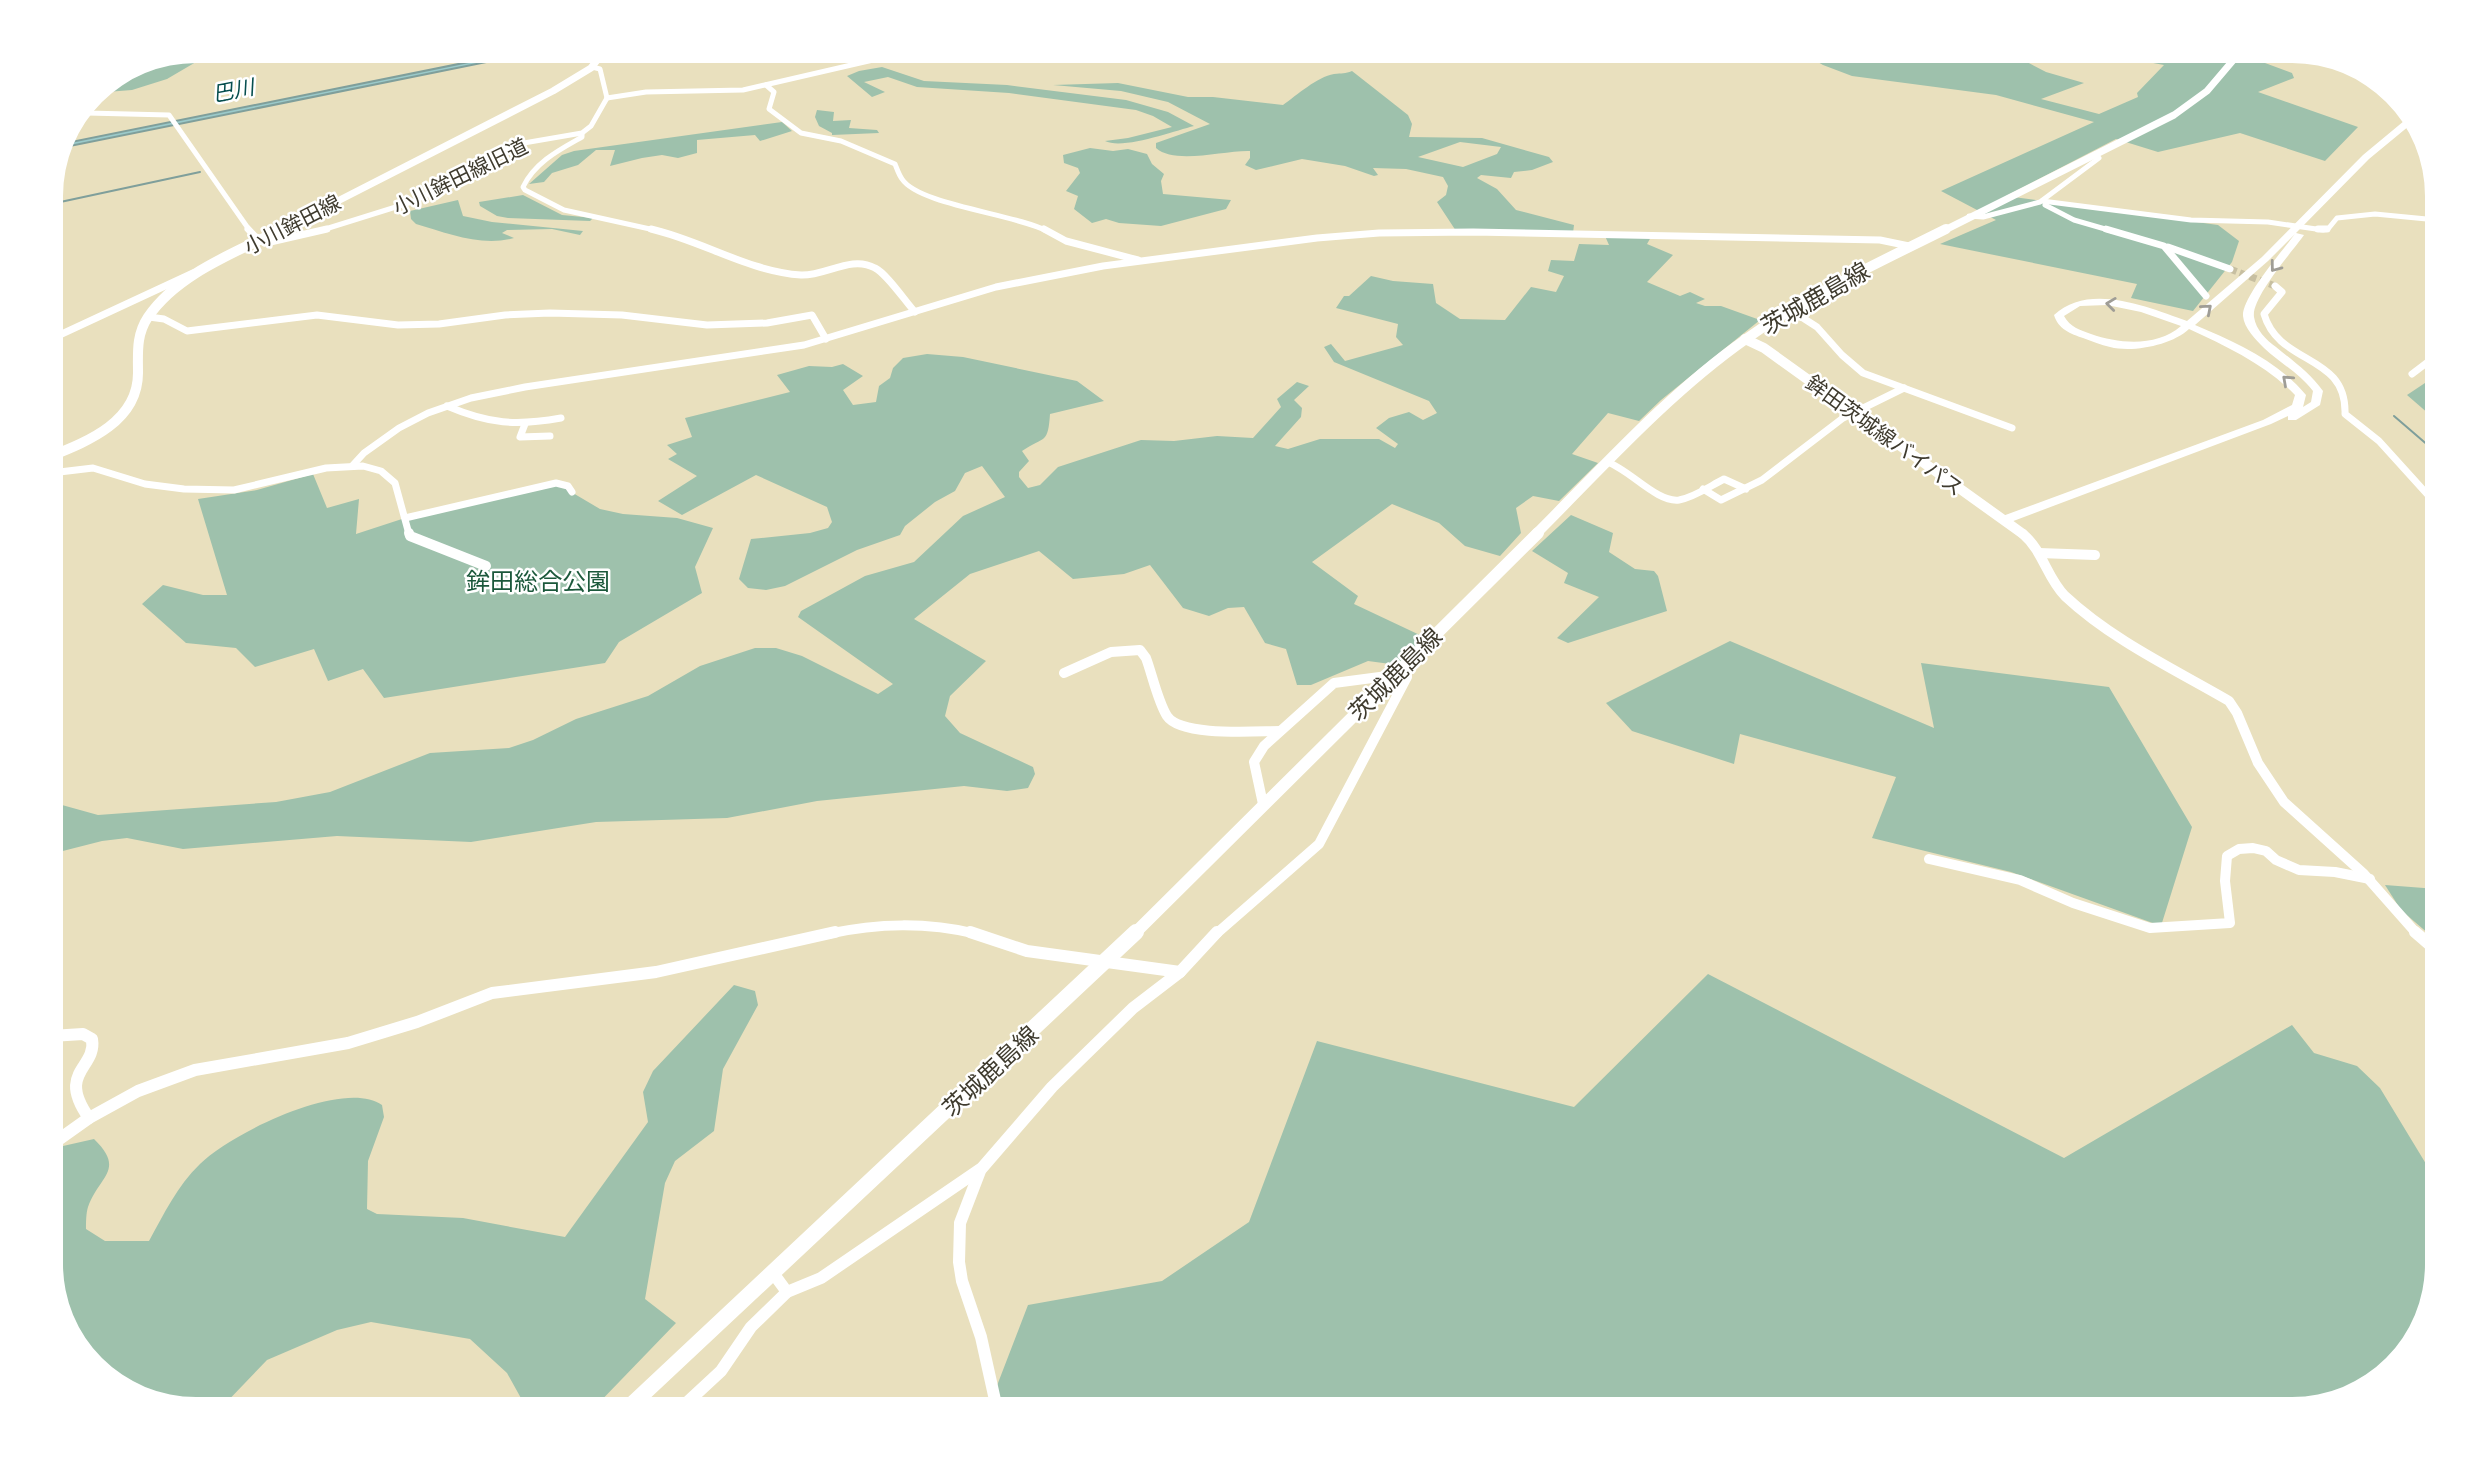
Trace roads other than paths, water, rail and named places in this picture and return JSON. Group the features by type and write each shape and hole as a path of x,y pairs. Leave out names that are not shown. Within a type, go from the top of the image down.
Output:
{"highway":[{"path":"2004,520 2291,412 2301,402 2296,388 2280,373 2214,336 2188,325 2177,321 2133,307 2104,302 2076,304 2062,310 2059,315 2061,321 2073,331 2097,342 2127,346 2156,343 2178,334 2188,325 2265,260 2365,157 2405,126"},
{"path":"2142,468 2276,427 2316,403 2318,391 2306,375 2258,335 2248,315 2253,299 2316,212 2406,127"}],"main road":[{"name":"小川鉾田線","path":"63,450 99,433 128,407 136,390 139,336 149,317 170,294 206,269 554,91 595,63"},
{"name":"茨城鹿島線","path":"640,1397 1107,961 1682,389 1745,339 1790,309 2195,101 2213,86 2231,63"},
{"name":"鉾田茨城線バイパス","path":"1745,339 1764,348 2023,534"}],"street":[{"path":"607,98 640,92 736,90 866,63"},
{"path":"592,67 600,69 607,98"},
{"path":"766,85 775,92 768,104 769,109 787,125 808,135 841,141 895,164 902,180 912,189 961,207 1032,223 1066,241 1142,261"},
{"path":"607,98 591,127 582,133 582,138 556,151 526,178 523,187 525,190 564,210 677,235 741,263 776,272 805,275 855,263 876,268 915,312"},
{"path":"92,113 166,114 172,118 259,241"},
{"name":"小川鉾田線旧道","path":"259,241 266,243 286,239 389,211 427,196 518,144 582,133"},
{"path":"2041,202 2099,158 2095,154"},
{"path":"2041,202 2074,220 2164,246 2230,269"},
{"path":"1969,216 1983,217 2041,202 2191,220 2268,222 2323,230 2328,229 2337,218 2351,215 2381,213 2425,218"},
{"path":"353,465 364,453 398,428 447,406 506,390 784,348 826,339 1031,278 1142,261 1317,237 1378,233 1812,238 1880,240 1909,246"},
{"path":"2164,246 2206,296"},
{"path":"63,333 206,269"},
{"path":"2275,286 2281,292 2263,314 2270,330 2339,383 2348,401 2345,414 2379,442 2425,492"},
{"path":"1790,309 1817,327 1842,355 1863,373 2012,428"},
{"path":"149,317 164,319 183,330 193,331 253,321 317,315 415,325 523,314 606,313 721,326 812,316 826,339"},
{"path":"2412,374 2425,364"},
{"path":"1703,489 1721,500 1746,489 1854,412 1904,388"},
{"path":"447,406 489,423 525,424 561,418"},
{"path":"525,424 520,437 550,436"},
{"path":"1607,462 1619,466 1668,500 1683,499 1726,478 1746,489"},
{"path":"63,471 90,468 124,480 149,485 238,490 323,468 353,465 383,471 397,486 410,536 486,566"},
{"path":"405,518 556,483 568,486 572,492"},
{"path":"2023,534 2036,546 2062,593 2087,615 2229,701 2241,715 2253,753 2277,793 2304,822 2370,880 2399,917 2425,942"},
{"path":"2039,553 2095,555"},
{"path":"1064,673 1109,653 1131,648 1140,650 1146,658 1167,717 1174,723 1229,731 1280,731"},
{"path":"995,1397 981,1337 962,1281 960,1262 960,1223 982,1168 1052,1087 1133,1008 1180,972 1227,922 1319,844 1407,677 1396,674 1335,683 1280,731 1254,762 1263,804"},
{"path":"1929,859 2020,880 2073,903 2150,928 2229,925 2231,920 2225,881 2227,856 2239,849 2266,851 2276,860 2299,870 2335,872 2370,880"},
{"path":"63,1136 89,1118 138,1091 195,1070 348,1043 416,1022 492,993 656,972 864,926 937,925 977,934 1027,951 1180,972"},
{"path":"63,1035 83,1034 92,1039 93,1045 75,1090 76,1102 89,1118"},
{"path":"693,1397 721,1371 751,1327 787,1292 821,1278 982,1168"},
{"path":"774,1273 787,1292"}],"water":[{"path":"463,63 481,63 74,145 75,141"}],"waterway":[{"path":"63,201 200,172"},
{"path":"2394,416 2425,443"}],"tunnel":[{"path":"2230,269 2275,286"}],"water label":[{"name":"巴川","path":"233,90"}],"park label":[{"name":"鉾田総合公園","path":"538,581"}]}
